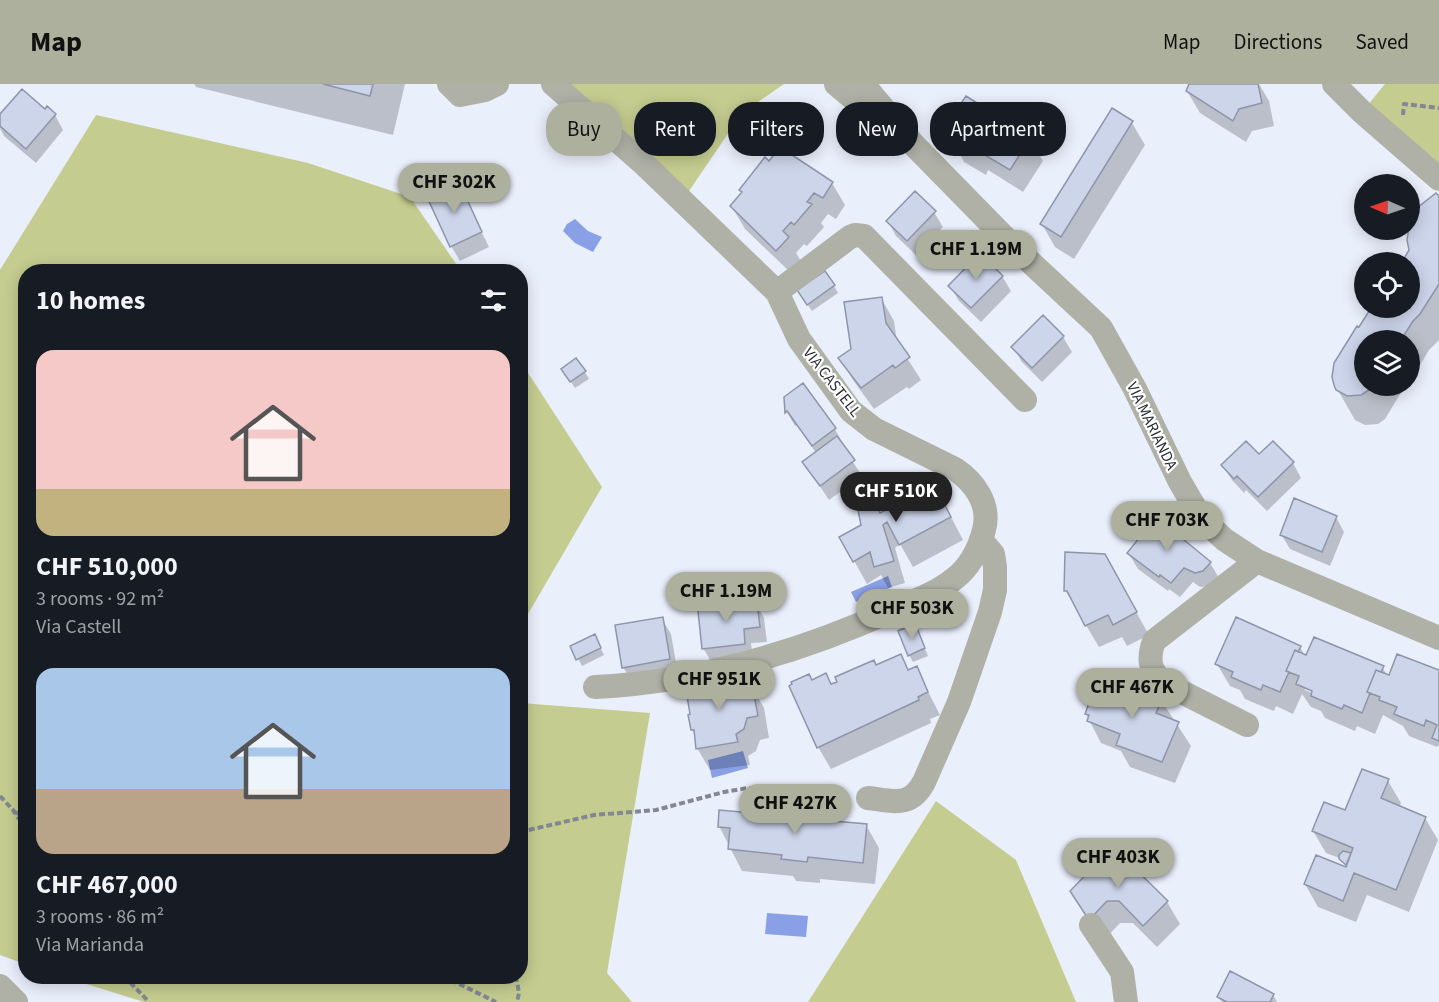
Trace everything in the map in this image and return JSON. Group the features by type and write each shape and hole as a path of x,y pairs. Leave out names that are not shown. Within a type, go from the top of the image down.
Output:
{"street":[{"path":"449,84 460,95 485,90 497,84"},
{"name":"VIA CASTELL","path":"553,84 645,165 777,292 799,339 850,411 874,429 966,476 976,487 985,512 985,526 974,557 955,579 939,589 869,621 752,661 684,678 596,687"},
{"path":"836,84 857,102"},
{"path":"863,84 878,102"},
{"path":"1334,84 1439,179"},
{"name":"VIA MARIANDA","path":"918,149 1013,246 1101,328 1135,389 1180,482 1201,518 1225,540 1257,561 1439,638"},
{"path":"777,292 850,237 864,236 1025,400"},
{"path":"868,798 907,800 919,791 924,782 959,702 990,612 995,590 995,567 993,554 981,540"},
{"path":"1247,725 1162,682 1154,674 1149,663 1154,641 1257,561"},
{"path":"1091,925 1122,972 1126,1002"},
{"path":"0,986 15,1002"}],"path":[{"path":"1373,121 1402,123 1404,104 1439,108"},
{"path":"528,830 594,815 656,810 747,788 773,788 868,798"},
{"path":"0,796 18,817"},
{"path":"13,810 18,813"},
{"path":"132,984 149,1002"},
{"path":"459,984 496,1002"},
{"path":"517,984 517,1002"}],"green space":[{"path":"562,84 784,84 758,102 728,102 728,134 716,151 716,102 634,102 634,147 622,137 622,102 582,102"},
{"path":"1385,84 1439,84 1439,179 1362,112"},
{"path":"96,115 308,163 410,197 456,264 18,264 18,961 0,955 0,270"},
{"path":"644,156 713,156 687,194"},
{"path":"528,373 602,487 528,614"},
{"path":"528,704 650,713 607,973 632,1002 144,1002 86,984 528,984"},
{"path":"936,801 1016,860 1076,1002 808,1002"}],"water":[{"path":"575,219 588,231 602,237 593,252 575,243 563,231 567,224"},
{"path":"888,576 892,587 856,602 851,592"},
{"path":"743,751 748,768 712,778 708,760"},
{"path":"767,913 808,916 806,937 765,934"}],"building":[{"path":"323,84 373,84 370,96"},
{"path":"1189,84 1258,84 1262,103 1239,109 1233,121 1186,91"},
{"path":"22,89 45,109 47,106 56,114 26,149 0,126 0,114"},
{"path":"966,96 976,102 962,102"},
{"path":"1112,108 1133,121 1061,237 1040,224"},
{"path":"773,156 794,156 833,182 823,198 814,193 807,202 812,204 794,225 791,222 783,231 789,237 776,251 730,206 742,192 739,190 765,157 769,161"},
{"path":"987,156 1019,156 1010,170"},
{"path":"459,182 482,232 450,247 427,197"},
{"path":"915,191 936,211 907,241 886,221"},
{"path":"1436,193 1439,196 1439,284 1420,314 1420,252 1408,252 1407,240 1420,240 1420,206"},
{"path":"980,253 1003,276 971,308 948,286"},
{"path":"825,271 835,285 807,305 797,290"},
{"path":"882,297 886,323 910,357 895,368 893,365 861,388 838,358 851,349 844,302"},
{"path":"1043,315 1064,336 1032,368 1011,347"},
{"path":"1365,318 1416,318 1407,330 1355,330 1357,326 1359,327"},
{"path":"1354,331 1354,396 1347,396 1336,390 1332,377 1334,363"},
{"path":"576,358 586,371 570,382 561,369"},
{"path":"803,383 836,428 812,446 787,411 785,413 784,397"},
{"path":"837,436 855,460 820,486 802,462"},
{"path":"1246,441 1259,454 1273,441 1294,462 1258,497 1237,476 1234,479 1221,465"},
{"path":"922,478 927,488 934,484 951,517 899,545 887,522 883,525 894,561 874,567 870,552 853,562 839,537 861,525 858,510 877,505 880,513 909,499 903,487"},
{"path":"1294,498 1337,516 1322,552 1280,535"},
{"path":"1156,517 1211,562 1203,571 1195,573 1184,568 1171,583 1160,575 1159,577 1127,553"},
{"path":"1065,552 1105,554 1137,612 1113,625 1108,615 1085,626 1067,591 1064,591"},
{"path":"713,600 714,606 757,602 760,627 744,629 745,644 702,649 697,602"},
{"path":"663,617 670,659 622,668 615,625"},
{"path":"1236,617 1301,646 1298,652 1295,650 1280,692 1263,685 1261,690 1231,677 1233,672 1215,664"},
{"path":"915,623 925,648 908,656 898,631"},
{"path":"595,634 601,648 576,660 570,646"},
{"path":"1314,637 1384,666 1381,672 1376,670 1362,713 1344,705 1342,709 1311,696 1312,691 1296,684 1299,676 1286,671 1295,650 1306,655"},
{"path":"901,654 908,670 917,666 928,692 918,697 919,700 817,748 789,686 791,682 809,674 812,680 826,673 831,684 837,682 835,677 874,660 876,665"},
{"path":"1397,654 1439,670 1439,741 1432,738 1437,725 1426,720 1424,726 1394,714 1397,707 1367,692 1376,670 1389,675"},
{"path":"726,678 729,687 752,684 758,716 747,718 744,729 736,734 738,742 696,749 694,730 691,730 688,715 690,714 685,684"},
{"path":"1103,678 1126,687 1127,684 1162,699 1156,713 1179,722 1162,762 1116,745 1120,734 1087,721 1089,715 1085,714 1092,695 1095,697"},
{"path":"1362,769 1389,779 1381,798 1426,817 1396,890 1354,873 1343,901 1304,884 1316,855 1346,867 1353,848 1312,831 1324,802 1345,810"},
{"path":"786,802 812,804 811,819 867,824 863,863 808,857 807,862 781,859 782,855 728,849 730,828 718,827 719,810 785,816"},
{"path":"1113,847 1168,901 1143,926 1119,901 1107,901 1089,920 1070,891"},
{"path":"1343,851 1351,853 1346,865 1339,859"},
{"path":"1230,971 1274,994 1270,1002 1227,1002 1217,997"}]}
